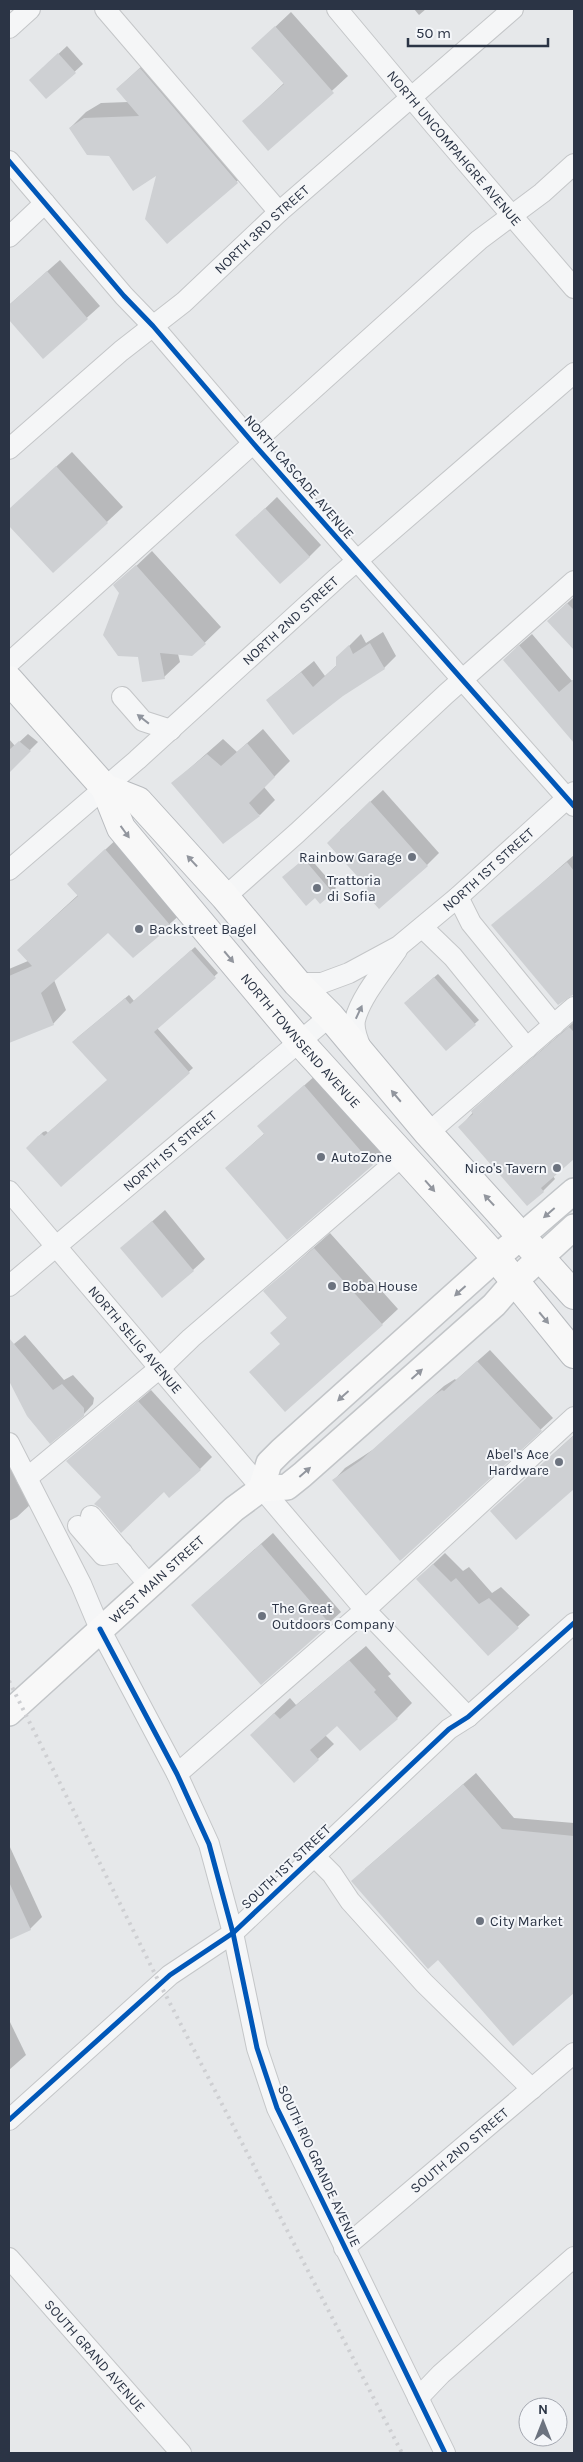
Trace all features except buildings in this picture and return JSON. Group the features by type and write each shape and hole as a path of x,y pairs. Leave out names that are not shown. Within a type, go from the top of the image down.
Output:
{"highway":[{"name":"NORTH TOWNSEND AVENUE","path":"9,680 105,788 121,828 300,1042 496,1258 574,1354"},
{"name":"NORTH TOWNSEND AVENUE","path":"105,788 138,801 225,896 297,983 330,1016 428,1133 522,1235 574,1295"}],"main road":[{"path":"574,1191 496,1258 275,1457 269,1463 261,1489 287,1487 494,1305 540,1256 574,1227"},
{"name":"WEST MAIN STREET","path":"9,1712 234,1509 261,1489"}],"street":[{"path":"9,28 30,9"},
{"path":"105,9 279,212"},
{"name":"NORTH UNCOMPAHGRE AVENUE","path":"338,9 574,288"},
{"name":"NORTH 3RD STREET","path":"9,449 121,351 184,302 279,212 513,9"},
{"name":"NORTH CASCADE AVENUE","path":"9,161 124,296 153,326 253,443 462,680 572,799"},
{"path":"9,662 479,240 512,217 574,164"},
{"path":"9,237 45,203"},
{"name":"NORTH 2ND STREET","path":"9,870 171,730 358,561 574,373"},
{"path":"225,896 462,680 574,582"},
{"path":"122,696 143,721 171,730"},
{"name":"NORTH 1ST STREET","path":"297,983 322,983 349,973 399,946 423,928 572,799"},
{"path":"458,897 470,923 554,1025"},
{"path":"423,928 453,957 527,1048"},
{"name":"NORTH 1ST STREET","path":"365,1058 355,1034 355,1020 372,987 399,946"},
{"path":"428,1133 574,1007"},
{"name":"NORTH 1ST STREET","path":"9,1286 330,1016"},
{"path":"28,1478 160,1367 393,1164 402,1154"},
{"name":"NORTH SELIG AVENUE","path":"9,1190 365,1610 468,1717"},
{"path":"177,1774 365,1610 574,1417"},
{"name":"SOUTH RIO GRANDE AVENUE","path":"9,1443 56,1535 100,1629 177,1774 209,1844 233,1932 257,2048 277,2108 445,2453"},
{"path":"56,1535 89,1517 103,1555 122,1552 150,1586"},
{"name":"SOUTH 1ST STREET","path":"10,2117 170,1975 233,1932 449,1730 468,1717 574,1623"},
{"path":"314,1856 332,1874 350,1900 424,1983 532,2089"},
{"name":"SOUTH 2ND STREET","path":"344,2248 574,2053"},
{"path":"418,2398 441,2374 574,2257"},
{"name":"SOUTH GRAND AVENUE","path":"9,2258 181,2453"}],"railway":[{"path":"9,1681 160,1984 402,2453"}],"cycle path":[{"path":"9,161 124,296 153,326 253,443 574,806"},
{"path":"9,2120 170,1975 233,1933 449,1729 468,1717 574,1623"},
{"path":"100,1629 177,1774 209,1844 233,1933 257,2048 277,2108 445,2453"}],"place":[{"name":"Rainbow Garage","path":"412,857"},
{"name":"Trattoria di Sofia","path":"317,888"},
{"name":"Backstreet Bagel","path":"139,929"},
{"name":"AutoZone","path":"321,1157"},
{"name":"Nico's Tavern","path":"557,1168"},
{"name":"Boba House","path":"332,1286"},
{"name":"Abel's Ace Hardware","path":"559,1462"},
{"name":"The Great Outdoors Company","path":"262,1616"},
{"name":"City Market","path":"480,1921"}]}
